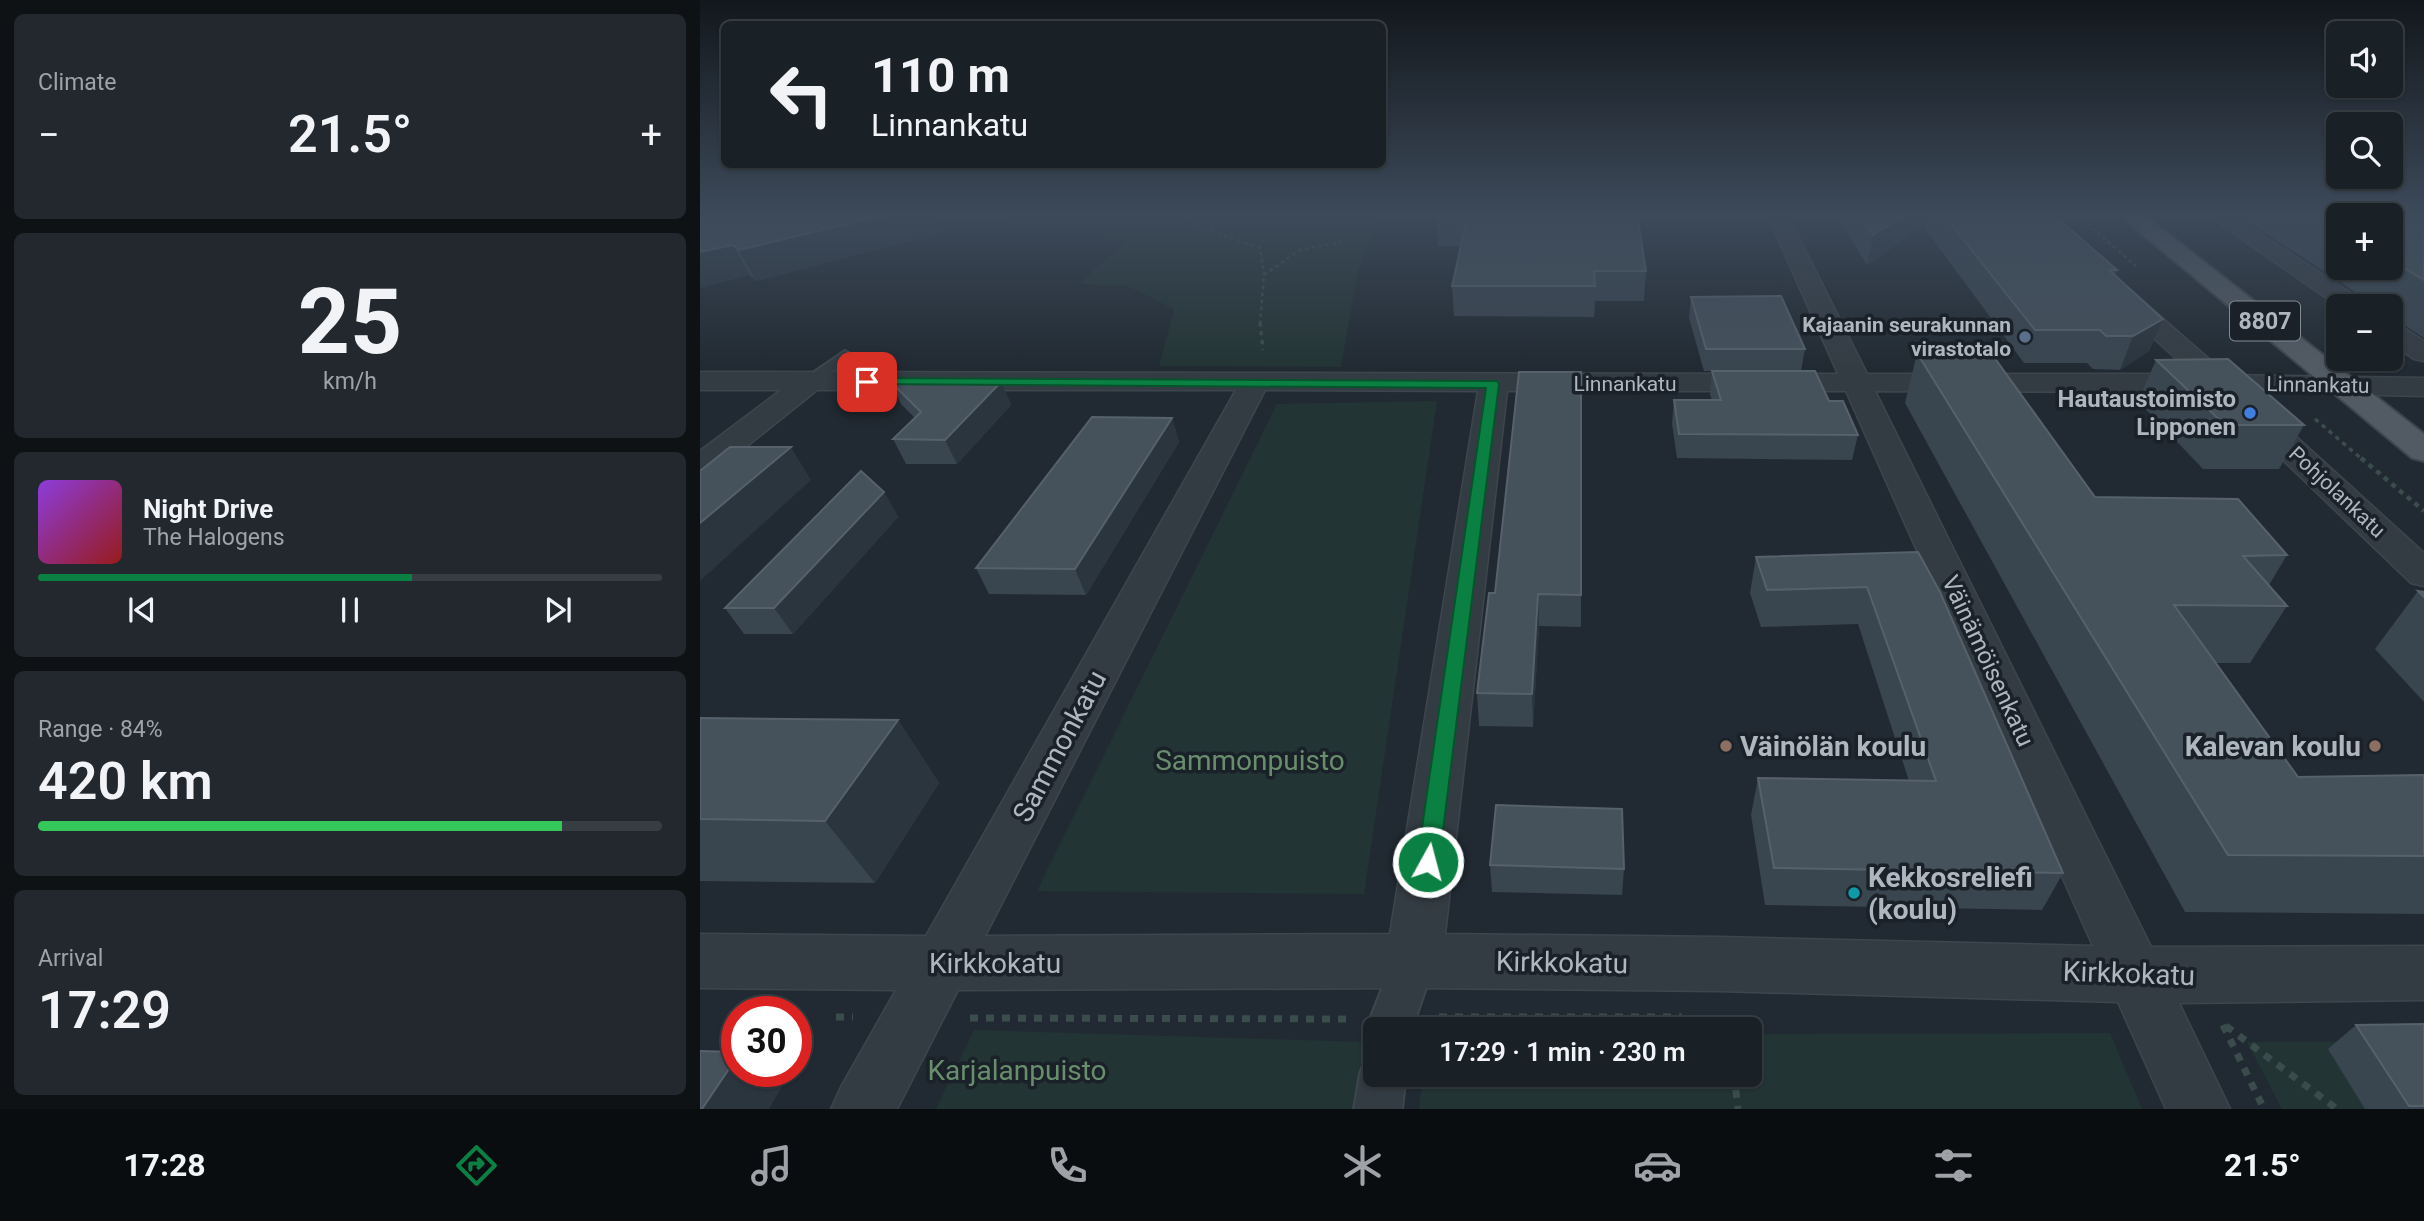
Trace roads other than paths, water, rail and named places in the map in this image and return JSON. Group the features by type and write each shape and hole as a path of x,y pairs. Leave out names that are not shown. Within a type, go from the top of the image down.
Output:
{"main road":[{"name":"8807","path":"2194,266 2424,451"}],"street":[{"name":"Väinämöisenkatu","path":"1801,266 2198,1109"},
{"path":"2294,266 2336,294"},
{"name":"Pohjolankatu","path":"2100,276 2424,574"},
{"path":"2403,340 2424,354"},
{"name":"Linnankatu","path":"700,381 810,382 1259,368 1493,384 2217,383 2424,387"},
{"name":"Sammonkatu","path":"863,1109 1259,368"},
{"path":"700,467 810,382"},
{"path":"1393,1017 1414,961 1493,384"},
{"name":"Kirkkokatu","path":"700,961 1414,961 2197,976 2424,972"},
{"path":"1378,1109 1381,1087"}],"lane":[{"path":"810,382 845,355"}],"place":[{"name":"Kajaanin seurakunnan virastotalo","path":"2025,337"},
{"name":"Hautaustoimisto Lipponen","path":"2250,413"},
{"name":"Väinölän koulu","path":"1726,746"},
{"name":"Kalevan koulu","path":"2375,746"},
{"name":"Kekkosreliefi (koulu)","path":"1854,893"}],"park label":[{"name":"Sammonpuisto","path":"1250,760"},
{"name":"Karjalanpuisto","path":"1017,1070"}]}
